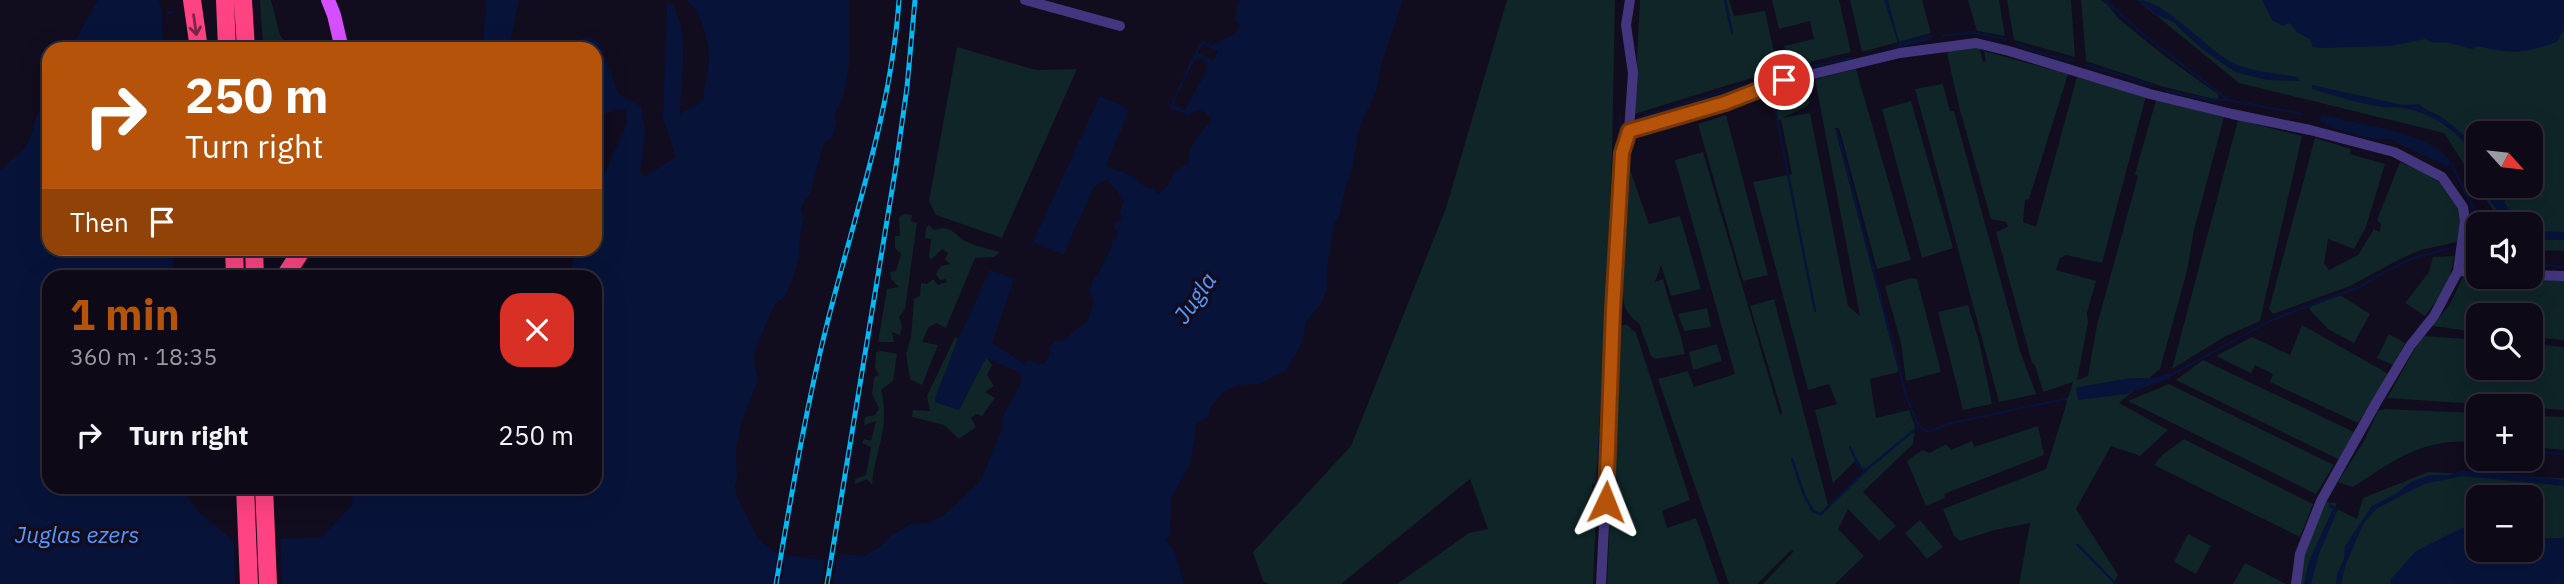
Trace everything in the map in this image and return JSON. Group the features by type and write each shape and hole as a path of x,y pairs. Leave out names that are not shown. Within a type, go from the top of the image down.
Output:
{"highway":[{"path":"192,0 198,42"},
{"path":"225,0 227,42"},
{"path":"243,0 246,42"},
{"path":"245,494 249,584"},
{"path":"264,494 268,584"}],"main road":[{"path":"328,0 340,42"}],"street":[{"path":"1025,0 1119,26"},
{"path":"1601,584 1622,153 1629,131 1633,73 1626,25 1630,0"},
{"path":"1629,131 1725,103 1784,80 1900,53 1976,43 2150,94 2311,130 2394,152 2442,177 2463,207 2465,221 2458,271 2434,316 2410,346 2376,403 2321,501 2300,554 2295,584"},
{"path":"2458,271 2466,271"},
{"path":"2543,275 2564,276"}],"green space":[{"path":"260,0 271,0 280,35 285,42 263,42"},
{"path":"1507,0 1615,0 1612,156 1597,483 1592,484 1591,513 1596,517 1593,584 1397,584 1469,533 1488,529 1470,479 1341,584 1269,584 1263,581 1253,552 1351,446 1446,208"},
{"path":"1640,0 1729,0 1734,16 1765,11 1778,70 1634,114"},
{"path":"1772,0 1839,0 1851,52 1789,67 1784,46 1814,39 1810,21 1779,29"},
{"path":"1850,0 1922,0 1931,33 1862,52"},
{"path":"1968,0 1999,0 2005,36 1977,31"},
{"path":"2007,0 2071,0 2075,57 2014,40"},
{"path":"2081,0 2101,0 2107,4 2119,19 2219,95 2218,100 2164,87 2086,61"},
{"path":"2137,0 2564,0 2564,251 2543,250 2543,212 2494,212 2485,198 2543,198 2543,121 2466,121 2466,168 2444,133 2239,83"},
{"path":"1979,46 1983,62 1986,61 1984,51 2068,74 2029,199 2025,200 2023,222 2036,227 2077,77 2146,96 2102,263 2066,255 2060,258 2056,270 2096,281 2087,313 2088,323 2077,380 2088,376 2097,325 2156,100 2224,117 2160,369 2119,403 2168,430 2140,456 2111,446 2076,509 2118,575 2113,584 2019,584 2030,523 1960,541 1954,536 1943,509 2046,469 2067,402 2065,399 2068,398 2073,382 2043,392 2032,363 1996,232 2008,227 2006,222 1991,219 1959,107 1947,53 1955,48"},
{"path":"957,47 1036,70 1077,69 1002,238 936,215 929,201"},
{"path":"1856,69 1911,260 1877,269 1839,128 1835,128 1899,372 1870,379 1876,418 1909,410 1915,426 1913,444 1863,492 1896,526 1879,541 1848,509 1838,529 1864,556 1835,584 1763,584 1794,551 1791,550 1757,584 1729,584 1658,379 1688,371 1694,387 1735,374 1675,160 1703,152 1780,415 1782,412 1750,306 1774,299 1828,505 1864,473 1857,459 1833,483 1815,410 1837,404 1829,384 1808,390 1753,182 1792,174 1781,119 1778,121 1773,98 1779,96 1775,92 1788,90 1795,93 1804,88 1808,93 1807,106 1782,118 1810,113 1848,306 1860,316 1815,79"},
{"path":"1943,84 1950,111 1954,111 2020,351 2036,394 1999,402 1915,89"},
{"path":"1911,101 1953,248 1922,258 1882,109"},
{"path":"1726,115 1768,275 1743,281 1698,124"},
{"path":"2238,120 2302,136 2260,321 2226,336 2172,369"},
{"path":"2315,138 2351,149 2350,154 2385,164 2366,227 2354,249 2328,239 2324,263 2329,270 2358,255 2374,229 2380,232 2381,224 2377,220 2400,162 2438,181 2453,195 2460,214 2457,242 2421,250 2350,286 2273,314 2269,309"},
{"path":"1630,170 1649,224 1680,216 1701,289 1671,296 1661,265 1655,282 1663,279 1685,354 1655,359 1651,356 1639,323 1625,308 1622,292"},
{"path":"904,214 912,215 911,221 917,223 905,309 899,317 902,327 900,335 892,332 894,342 878,342 887,289 899,287 891,279 890,272 896,271 901,254 895,248 895,236 900,236 899,217"},
{"path":"929,225 934,230 949,229 969,243 1000,252 994,257 975,258 946,328 936,323 928,328 922,342 938,345 922,385 910,379 906,354 911,337 914,299 920,296 921,283 927,284 933,279 938,285 947,282 945,279 940,280 936,274 941,266 950,264 945,259 948,253 942,249 932,259 929,258 931,239 925,238"},
{"path":"2454,256 2448,285 2425,316 2405,303 2429,272 2433,257"},
{"path":"2464,275 2466,289 2543,289 2543,277 2564,280 2564,340 2543,338 2543,303 2466,303 2466,330 2432,326 2449,306"},
{"path":"1911,278 1917,279 1941,372 1906,381 1901,343 1885,286"},
{"path":"2340,295 2370,314 2354,343 2328,329 2309,309 2312,305"},
{"path":"1968,305 1979,341 1992,404 1963,410 1938,312"},
{"path":"1707,308 1711,327 1684,331 1678,314"},
{"path":"1626,324 1636,333 1690,500 1662,511 1667,528 1696,518 1719,584 1607,584 1610,512 1623,508 1618,480 1612,481 1611,449 1620,326"},
{"path":"2302,325 2389,374 2358,423 2270,382 2273,374 2255,365 2251,373 2216,356 2252,337 2290,355"},
{"path":"2389,334 2405,343 2393,365 2377,358"},
{"path":"2425,336 2466,339 2466,380 2543,380 2543,345 2564,347 2564,410 2543,409 2543,394 2466,394 2466,403 2387,398 2420,340"},
{"path":"955,337 958,339 935,402 959,410 986,357 992,365 987,375 994,386 985,392 995,398 982,416 976,414 971,418 976,427 959,439 944,425 912,417 913,410 930,411 927,396"},
{"path":"1717,344 1722,361 1693,370 1689,352"},
{"path":"876,352 897,354 893,381 881,390 884,403 883,427 872,485 867,479 855,484 855,479 866,475 871,447 862,443 864,439 871,441 876,421 864,425 865,417 875,415 879,408 872,394 874,377 879,375 875,368"},
{"path":"2203,360 2354,432 2340,460 2176,380"},
{"path":"2169,384 2334,465 2316,494 2128,401"},
{"path":"2384,409 2466,412 2466,442 2441,443 2411,452 2353,487 2338,482 2364,441 2378,411"},
{"path":"2543,416 2564,417 2564,450 2543,448"},
{"path":"2038,426 2044,455 1944,494 1945,498 1926,506 1907,461 1922,450 1930,453 1946,444 1951,450 1972,441 1974,447"},
{"path":"2184,439 2313,504 2300,537 2154,465 2162,455"},
{"path":"2428,472 2564,478 2564,584 2296,584 2298,566 2324,502 2337,503 2335,508 2357,519 2363,498"},
{"path":"1920,520 1943,547 1927,559 1905,533"},
{"path":"2188,534 2211,546 2196,574 2174,562"},
{"path":"2245,563 2286,584 2233,584"}],"water":[{"path":"98,0 159,0 163,42 74,42"},
{"path":"487,0 519,0 510,42 483,42"},
{"path":"687,0 849,0 849,65 844,94 834,115 837,122 831,139 824,143 810,194 802,204 804,217 799,257 793,278 785,297 775,304 753,356 758,381 741,423 736,448 735,486 738,499 758,539 773,551 785,555 824,560 845,554 864,556 911,524 928,523 943,516 981,480 1002,430 1003,415 1022,382 1019,372 986,358 959,410 935,402 935,398 958,339 990,270 1014,278 992,343 1025,367 1028,359 1044,364 1050,354 1049,347 1055,342 1061,342 1088,320 1094,301 1089,291 1113,243 1111,240 1117,237 1118,232 1114,229 1116,221 1122,220 1120,211 1124,201 1106,180 1094,187 1063,255 1033,242 1100,96 1126,107 1127,116 1106,166 1132,176 1147,188 1154,189 1158,195 1171,181 1173,172 1189,163 1193,145 1211,121 1211,117 1201,110 1188,115 1169,108 1181,81 1184,82 1175,100 1185,110 1207,69 1207,63 1194,61 1185,81 1182,79 1201,41 1213,45 1233,35 1240,26 1235,20 1237,3 1241,0 1403,0 1382,61 1376,90 1358,132 1352,171 1339,217 1334,223 1327,268 1327,288 1321,304 1306,321 1302,343 1286,371 1259,384 1237,385 1223,392 1210,408 1209,415 1195,426 1190,464 1171,499 1170,533 1166,541 1175,552 1184,584 0,584 0,170 25,148 42,105 42,256 174,256 172,270 42,270 42,494 183,494 233,541 322,537 352,505 353,494 602,494 602,270 572,270 573,256 602,256 602,180 627,122 625,109 602,115 602,50 619,94 641,107 645,134 640,172 642,176 646,176 676,157 663,118 667,4 672,3 678,15 683,42 680,114 700,103 703,98 709,58 703,27"},
{"path":"1884,0 1888,0 1899,42 1929,35 1933,35 1932,40 1861,56 1899,46"},
{"path":"2138,0 2149,2 2173,16 2233,63 2297,77 2300,81 2267,80 2235,72 2202,49 2172,21 2158,16"},
{"path":"2262,0 2564,0 2564,29 2557,42 2518,52 2478,46 2472,49 2446,42 2433,43 2425,39 2391,46 2319,48 2313,47 2310,39 2298,33 2289,23 2283,26 2272,20"},
{"path":"589,37 599,42 570,42"},
{"path":"2312,85 2403,105 2420,104 2463,135 2466,145 2437,120 2415,111 2379,107 2312,89"},
{"path":"2320,117 2415,138 2444,154 2452,165 2447,166 2389,139 2378,140 2343,131 2321,122"},
{"path":"2489,198 2507,198 2504,202 2511,212 2499,212"},
{"path":"2543,231 2564,232 2564,240 2543,240"},
{"path":"2171,373 2171,378 2126,394 2078,400 2076,389 2079,387 2130,378 2153,378"},
{"path":"2461,471 2485,471 2564,480 2564,486 2463,476 2424,484 2376,509 2363,524 2346,564 2341,584 2336,584 2345,546 2372,506 2411,482 2430,475 2449,475"},
{"path":"2330,503 2338,509 2319,554 2311,584 2304,584 2309,561 2333,509 2329,507"},
{"path":"2466,527 2466,562 2543,562 2543,537 2564,538 2564,584 2390,584 2391,579 2416,551"}],"pier":[{"path":"1203,44 1218,51 1214,61 1198,53"},
{"path":"1198,58 1207,63 1207,69 1184,110 1174,105 1184,82 1177,80 1180,75 1185,80","holes":["1198,62 1204,65 1203,68 1184,106 1178,101"]},
{"path":"280,536 282,584 235,584 234,538"},
{"path":"778,548 786,552 781,584 772,584"},
{"path":"838,555 833,584 821,584 825,556"}],"waterway":[{"path":"1725,0 1732,33"},
{"path":"2105,0 2144,35 2228,100 2302,114"},
{"path":"168,13 174,12"},
{"path":"1943,36 1971,32 2006,39"},
{"path":"2017,44 2046,55 2074,61"},
{"path":"1789,71 1852,58"},
{"path":"2086,65 2152,85"},
{"path":"1638,118 1780,74"},
{"path":"2167,91 2210,100 2225,100"},
{"path":"1773,98 1815,311"},
{"path":"1597,483 1620,116"},
{"path":"1837,130 1907,399 1919,426 1928,432 1952,423 2065,399"},
{"path":"2452,165 2475,212"},
{"path":"2171,375 2272,320 2362,286 2413,258 2452,248"},
{"path":"2543,265 2564,267"},
{"path":"1850,447 1859,467 1866,470 1918,427"},
{"path":"2543,452 2564,454"},
{"path":"1792,459 1804,495 1813,511 1821,514 1866,470"},
{"path":"2078,545 2116,584"}],"railway":[{"path":"776,584 818,360 880,125 895,42 899,0"},
{"path":"827,584 896,166 915,0"}],"route":[{"path":"1606,502 1622,153 1629,131 1725,103 1784,80"}],"water label":[{"name":"Jugla","path":"1195,298"},
{"name":"Juglas ezers","path":"77,535"}]}
